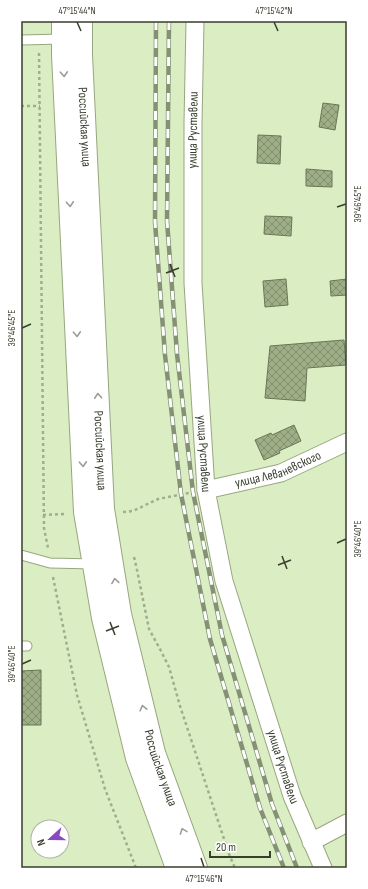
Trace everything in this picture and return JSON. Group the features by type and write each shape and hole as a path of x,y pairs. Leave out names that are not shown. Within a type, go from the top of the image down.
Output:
{"main road":[{"name":"Российская улица","path":"81,21 81,55 103,509 120,614 154,753 196,868"},
{"name":"Российская улица","path":"63,30 85,512 103,618 137,758 177,868"}],"street":[{"name":"улица Руставели","path":"195,21 193,123 193,283 206,490 224,581 292,796 322,868"},
{"name":"улица Леваневского","path":"206,490 281,473 347,442"},
{"path":"311,842 347,823"}],"lane":[{"path":"21,40 39,40 63,30"},
{"path":"21,554 50,563 94,564"}],"path":[{"path":"39,40 44,528 77,695 105,789 136,868"},
{"path":"21,106 40,106"},
{"path":"103,509 121,512 133,511 158,499 206,490"},
{"path":"133,556 138,570 148,629 169,667 180,706 234,868"}],"building":[{"path":"323,103 339,105 335,130 319,127"},
{"path":"258,135 281,136 280,164 257,163"},
{"path":"306,169 332,171 332,187 306,186"},
{"path":"265,216 292,217 291,236 264,234"},
{"path":"286,279 288,305 265,307 263,281"},
{"path":"347,279 347,295 331,296 330,281"},
{"path":"344,340 346,365 307,368 305,401 265,398 270,346"},
{"path":"294,425 301,441 264,460 255,440 271,433 272,435"},
{"path":"41,670 41,725 21,725 21,671"}],"railway":[{"path":"156,21 155,222 165,355 181,494 210,639 260,808 284,868"},
{"path":"169,21 167,221 177,354 193,492 222,635 272,804 297,868"}]}
